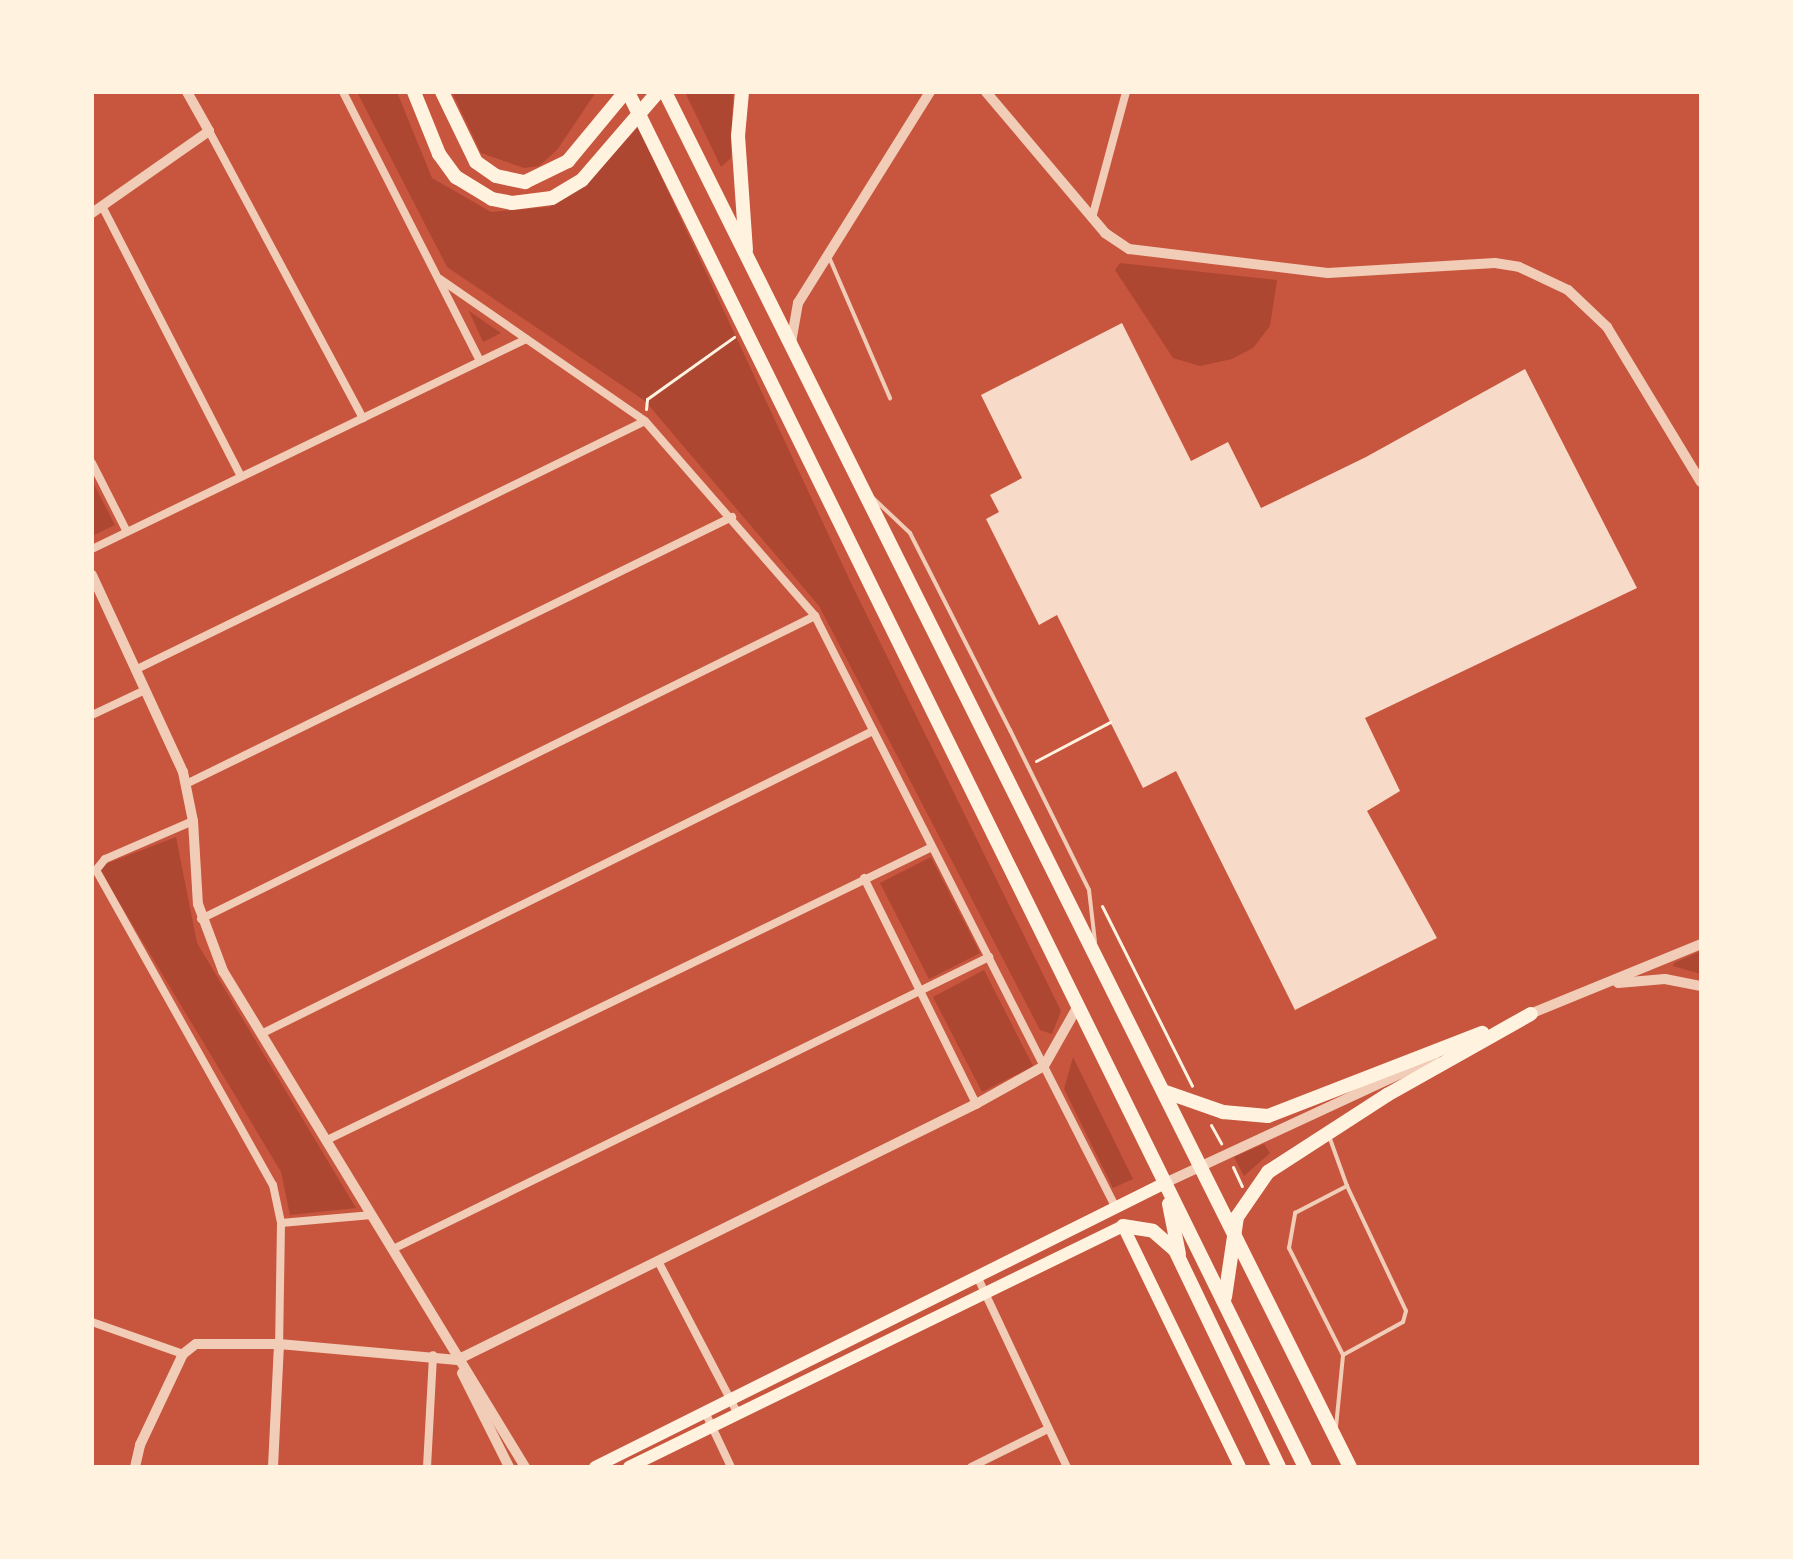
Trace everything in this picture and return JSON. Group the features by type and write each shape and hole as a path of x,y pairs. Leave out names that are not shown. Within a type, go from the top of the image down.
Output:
{"main road":[{"path":"414,92 447,166 473,190 502,201 532,203 571,188 625,133 658,92"},
{"path":"442,92 468,153 485,170 510,181 552,173 626,92 1305,1467"},
{"path":"665,92 860,490 1350,1467"},
{"path":"742,92 738,136 747,258"},
{"path":"1163,1091 1223,1112 1268,1116 1531,1014"},
{"path":"1225,1303 1233,1229 1247,1196 1263,1178 1327,1132 1531,1014"},
{"path":"595,1467 1165,1183"},
{"path":"1165,1183 1180,1259 1279,1467"},
{"path":"629,1467 1123,1226 1158,1234 1180,1259"},
{"path":"1123,1226 1240,1467"}],"street":[{"path":"187,92 363,418"},
{"path":"343,92 480,361"},
{"path":"791,347 798,303 930,92"},
{"path":"986,92 1092,218 1116,241 1145,253 1328,273 1495,263 1546,278 1568,290 1607,327 1701,482"},
{"path":"1092,218 1126,92"},
{"path":"92,213 209,131"},
{"path":"102,206 241,476"},
{"path":"440,279 645,421 732,517 815,616 1116,1208"},
{"path":"92,549 526,339"},
{"path":"137,669 645,421"},
{"path":"92,463 127,532"},
{"path":"186,784 732,517"},
{"path":"92,575 137,669 186,784 193,821 201,919 223,971 393,1249 457,1360 509,1467"},
{"path":"201,919 815,616"},
{"path":"92,715 145,690"},
{"path":"261,1034 873,731"},
{"path":"193,821 105,859 98,864 97,877 273,1185 281,1223 273,1467"},
{"path":"327,1140 932,847"},
{"path":"864,878 976,1104"},
{"path":"1165,1183 1531,1014 1701,944"},
{"path":"393,1249 989,957"},
{"path":"1596,987 1665,979 1701,986"},
{"path":"135,1467 140,1445 183,1354 204,1343 279,1344 433,1355 457,1360 976,1104 1044,1066 1078,1006"},
{"path":"281,1223 372,1215"},
{"path":"658,1261 738,1414"},
{"path":"977,1276 1067,1467"},
{"path":"92,1322 183,1354"},
{"path":"427,1467 433,1355"},
{"path":"457,1360 486,1396 525,1467"},
{"path":"705,1412 731,1467"},
{"path":"971,1467 1048,1429"}],"lane":[{"path":"827,253 890,398"},
{"path":"860,490 898,516 910,533 1010,730 1089,890 1096,960"},
{"path":"1327,1132 1347,1186 1406,1311 1403,1322 1343,1355"},
{"path":"1335,1437 1343,1355 1289,1248 1295,1213 1347,1186"}],"path":[{"path":"645,421 647,399 745,329"},
{"path":"1033,763 1110,722"}],"shaded area":[{"path":"357,92 397,92 432,178 491,212 549,207 591,179 638,127 852,585 1061,1011 1052,1034 1040,1030 819,606 645,401 447,267"},
{"path":"452,92 596,92 557,150 539,166 524,168 481,153"},
{"path":"685,92 733,92 731,158 721,167"},
{"path":"1120,263 1277,280 1270,326 1253,348 1232,359 1200,366 1173,358 1115,270"},
{"path":"469,311 501,333 483,342"},
{"path":"92,481 115,525 92,536"},
{"path":"176,837 197,943 356,1208 290,1215 281,1172 98,867"},
{"path":"931,857 980,953 929,979 880,883"},
{"path":"1701,951 1701,974 1673,966 1674,963"},
{"path":"984,970 1033,1066 982,1092 933,997"},
{"path":"1073,1057 1133,1179 1113,1188 1064,1089"},
{"path":"1264,1144 1270,1153 1244,1176 1234,1157"}],"building":[{"path":"1122,323 1191,461 1228,442 1261,508 1366,457 1525,369 1637,588 1365,718 1400,791 1367,811 1437,938 1295,1010 1176,771 1143,788 1057,615 1039,625 986,519 999,512 990,495 1022,478 981,395"}]}
